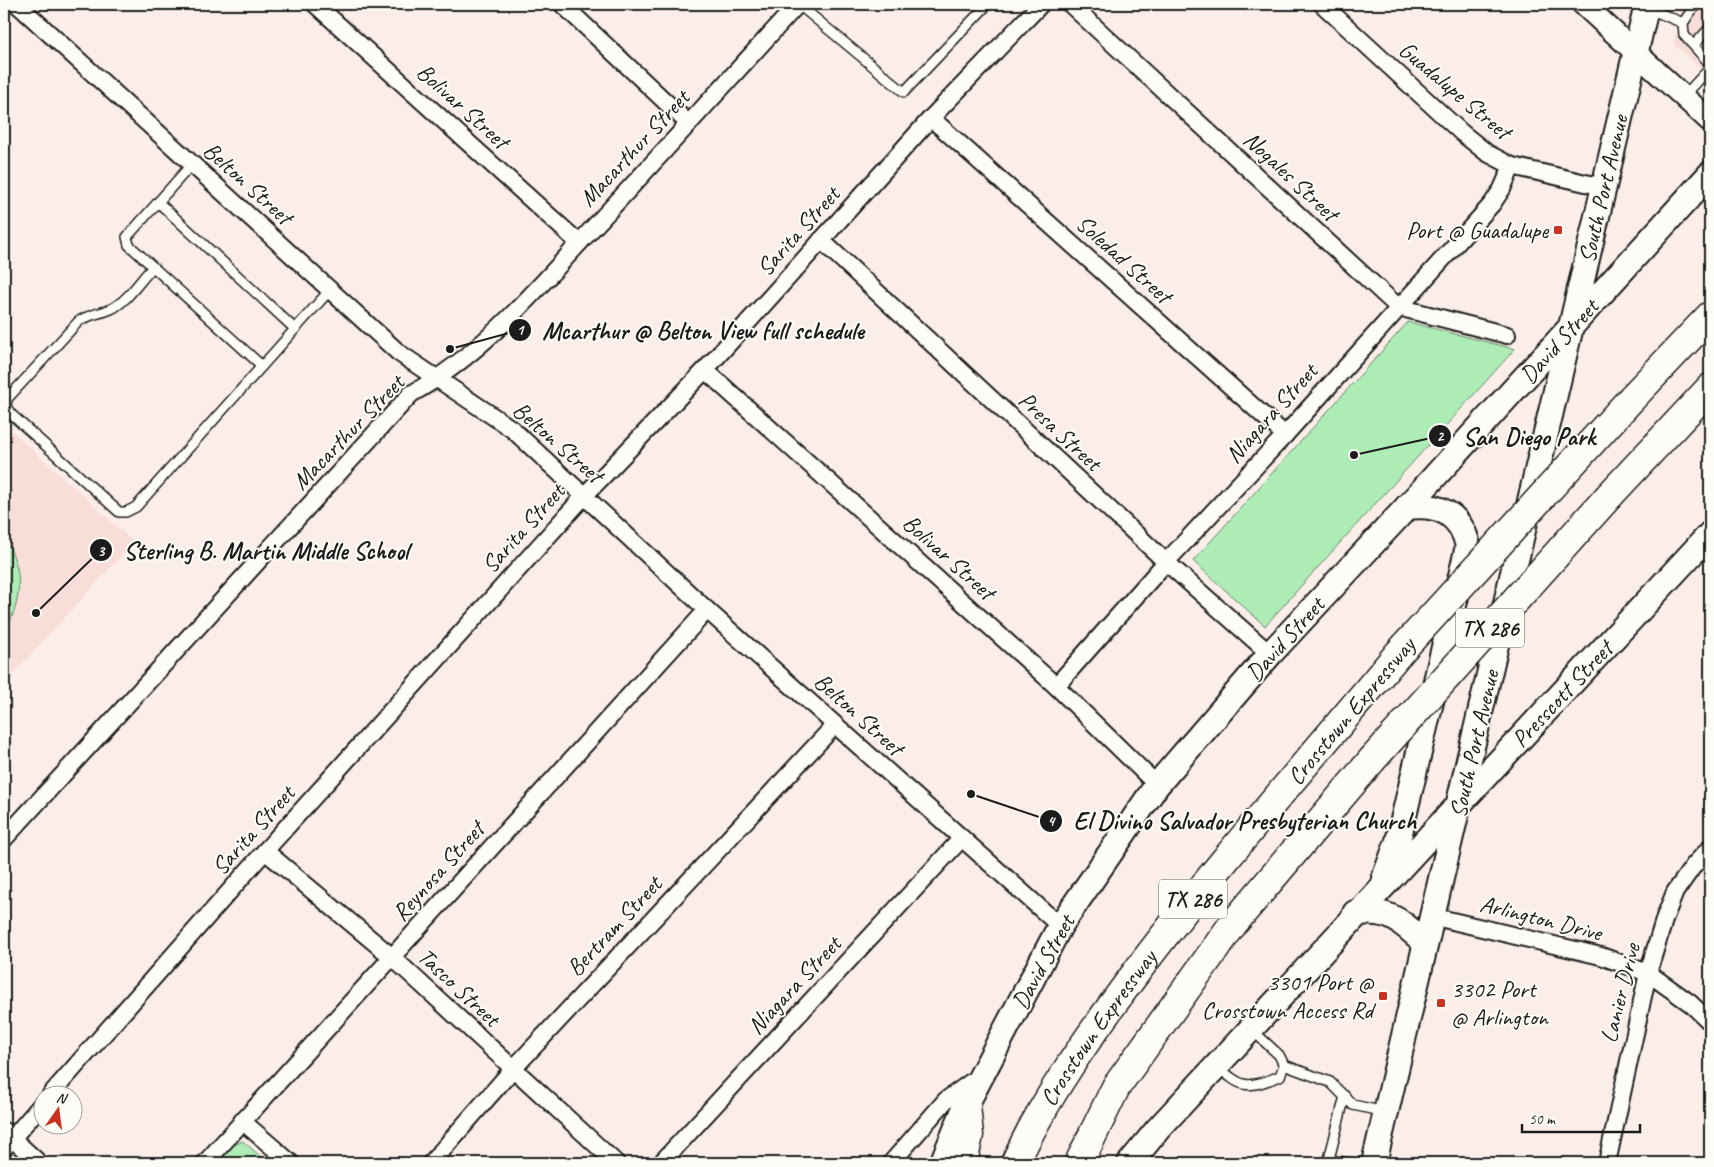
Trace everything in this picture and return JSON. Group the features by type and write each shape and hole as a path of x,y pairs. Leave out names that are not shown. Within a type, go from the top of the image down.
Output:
{"highway":[{"name":"Crosstown Expressway","path":"1015,1163 1026,1140 1087,1039 1177,918 1398,654 1632,398 1710,316"},
{"name":"Crosstown Expressway","path":"1079,1163 1116,1087 1233,924 1372,760 1609,496 1710,388"},
{"path":"963,1163 969,1135 966,1105"}],"main road":[{"name":"South Port Avenue","path":"1374,1163 1647,6"},
{"name":"David Street","path":"942,1163 966,1105 1060,926 1157,785 1270,654 1407,507 1710,174"},
{"path":"1378,888 1390,866 1398,841 1468,546 1464,530 1454,518 1438,507 1422,505 1407,507"},
{"name":"Presscott Street","path":"1130,1163 1158,1129 1378,888 1460,803 1710,534"},
{"path":"1355,913 1382,913 1394,918 1425,944"}],"street":[{"name":"Belton Street","path":"17,4 399,353 436,380 512,429 707,610 1060,926"},
{"name":"Bolivar Street","path":"315,4 580,242"},
{"path":"562,4 689,124"},
{"name":"Macarthur Street","path":"4,839 411,394 436,380 498,328 580,242 798,4"},
{"name":"Sarita Street","path":"60,1084 265,851 585,495 705,370 932,118 1041,4"},
{"name":"Nogales Street","path":"1070,4 1398,307 1506,335"},
{"name":"Guadalupe Street","path":"1322,4 1462,133 1487,153 1512,166 1603,188"},
{"path":"1583,4 1710,121"},
{"name":"Soledad Street","path":"932,118 1285,435"},
{"name":"Niagara Street","path":"1056,686 1166,562 1285,435 1492,204 1502,189 1512,166"},
{"name":"Presa Street","path":"821,240 1166,562 1270,654"},
{"name":"Bolivar Street","path":"705,370 1056,686 1157,785"},
{"name":"Reynosa Street","path":"205,1163 707,610"},
{"name":"Bertram Street","path":"431,1163 512,1070 835,724"},
{"name":"Niagara Street","path":"661,1163 962,838"},
{"name":"Lanier Drive","path":"1607,1163 1648,973 1664,917 1675,892 1694,865 1710,848"},
{"name":"Tasco Street","path":"265,851 392,957 512,1070 616,1163"},
{"name":"Arlington Drive","path":"1431,916 1601,956 1648,973 1690,1003 1710,1022"},
{"path":"891,1163 946,1100 982,1074"},
{"path":"32,1114 6,1139 39,1163"},
{"path":"242,1121 291,1163"}],"lane":[{"path":"798,4 904,92 988,4"},
{"path":"1684,96 1710,62 1684,35 1683,23 1696,4"},
{"path":"1647,6 1683,23"},
{"path":"1694,45 1707,32"},
{"path":"192,164 127,238 128,244 262,366"},
{"path":"158,202 295,329"},
{"path":"153,267 122,301 112,308 84,317 78,322 7,398 6,407 12,415 119,512 126,512 136,507 330,290"},
{"path":"1250,1028 1279,1055 1284,1065 1330,1082 1353,1105 1386,1112"},
{"path":"1216,1065 1234,1081 1249,1086 1280,1076 1284,1065"},
{"path":"1345,1096 1329,1161 1350,1163"}],"shaded area":[{"path":"1682,4 1710,4 1710,76 1674,45"},
{"path":"4,424 134,542 4,684"}],"green space":[{"path":"1408,322 1515,349 1265,626 1193,561"},
{"path":"4,539 15,561 19,585 15,609 4,631 6,572"},
{"path":"243,1141 268,1163 218,1163 233,1145"}],"place":[{"name":"Port @ Guadalupe","path":"1558,230"},
{"name":"Mcarthur @ Belton View full schedule","path":"450,349"},
{"name":"San Diego Park","path":"1354,455"},
{"name":"Sterling B. Martin Middle School","path":"36,613"},
{"name":"El Divino Salvador Presbyterian Church","path":"971,794"},
{"name":"3301 Port @ Crosstown Access Rd","path":"1383,996"},
{"name":"3302 Port @ Arlington","path":"1441,1003"}]}
